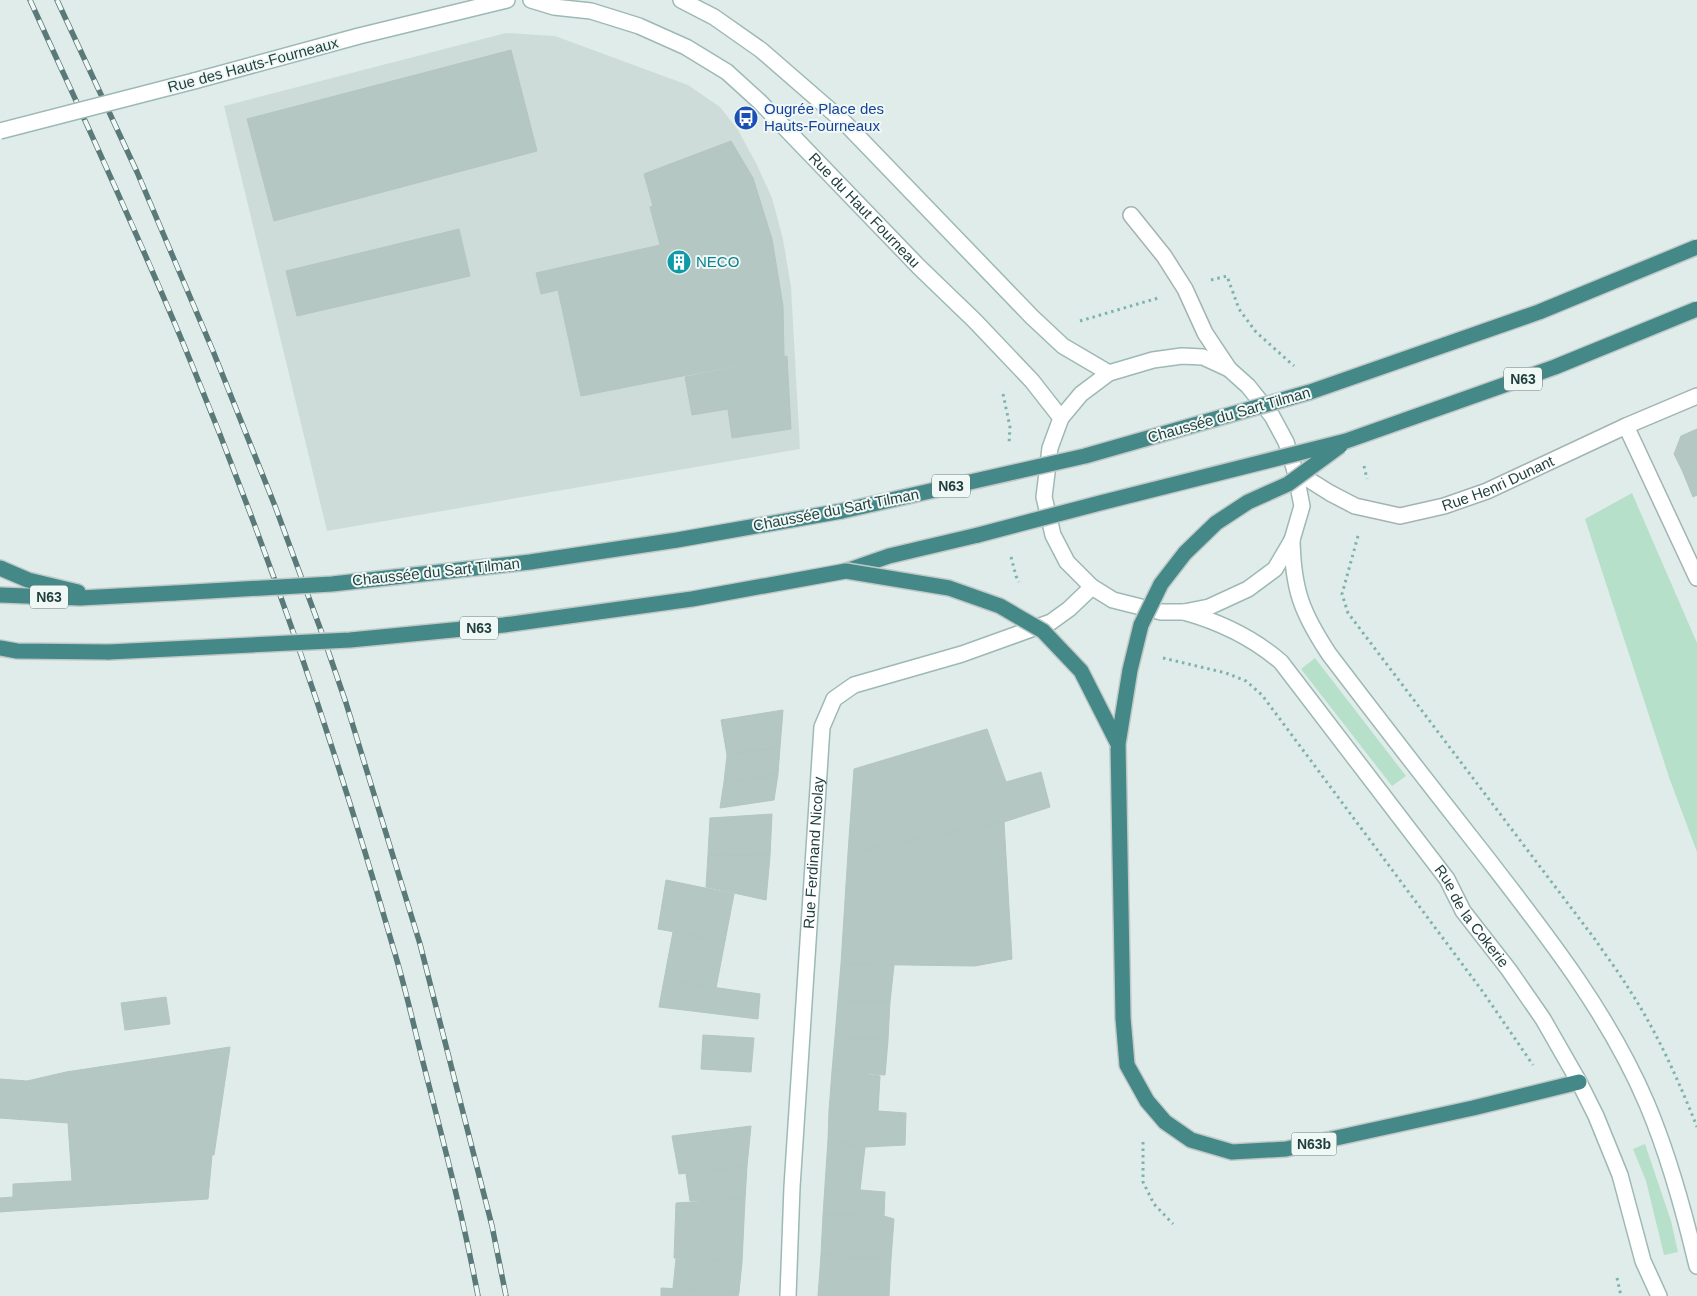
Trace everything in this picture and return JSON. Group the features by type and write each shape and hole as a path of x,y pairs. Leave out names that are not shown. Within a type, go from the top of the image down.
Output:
{"highway":[{"name":"Chaussée du Sart Tilman","path":"0,595 80,598 342,583 530,562 676,540 842,511 1085,456 1310,392 1539,312 1697,247"},
{"name":"N63","path":"0,648 17,651 109,652 341,640 504,625 692,599 846,571 889,556 1346,441 1555,367 1697,309"},
{"path":"1118,744 1130,670 1141,625 1161,584 1185,553 1216,523 1248,502 1288,484 1346,441"},
{"path":"0,568 28,580 98,597"},
{"path":"846,571 949,588 1000,606 1043,631 1081,671 1118,744"},
{"path":"0,655 17,651"},
{"name":"N63b","path":"1118,744 1123,1018 1127,1065 1146,1101 1165,1122 1191,1140 1232,1152 1286,1150 1580,1082"}],"main road":[{"name":"Rue des Hauts-Fourneaux","path":"0,131 359,36 507,0"},
{"name":"Rue du Haut Fourneau","path":"530,0 554,7 592,11 639,26 686,47 727,72 760,102 919,267 974,320 1032,381 1061,418"},
{"path":"681,0 714,17 761,50 845,123 1032,317 1063,346 1109,373"},
{"path":"1131,215 1164,256 1180,280 1205,333 1229,369 1248,386 1272,416 1286,442 1295,471 1302,506 1292,540 1275,569 1248,589 1209,607 1184,612 1160,612 1113,600 1092,587 1067,562 1053,535 1044,497 1050,448 1061,418 1081,394 1109,373 1153,360 1182,356 1203,357 1229,369"},
{"name":"Rue Henri Dunant","path":"1295,471 1355,506 1400,516 1444,506 1487,491 1626,426 1697,396"},
{"path":"1626,426 1697,578"},
{"path":"1292,540 1296,587 1309,623 1317,636 1580,981 1615,1041 1646,1103 1669,1164 1697,1266"},
{"name":"Rue Ferdinand Nicolay","path":"788,1296 792,1187 822,727 834,699 854,685 962,654 1051,622 1070,609 1092,587"},
{"name":"Rue de la Cokerie","path":"1184,612 1207,618 1238,631 1269,652 1287,668 1447,879 1463,911 1509,970 1543,1019 1580,1082 1620,1175 1643,1262 1658,1296"}],"path":[{"path":"1360,530 1342,594 1348,612 1594,938 1628,987 1662,1047 1686,1098 1697,1128"},
{"path":"1250,684 1262,695 1483,992 1513,1036"},
{"path":"1143,1142 1143,1182 1154,1204 1173,1224"}],"shaded area":[{"path":"506,33 555,36 688,85 720,107 738,130 772,198 783,239 791,287 800,449 327,531 224,106"}],"green space":[{"path":"1632,493 1697,643 1697,852 1670,780 1585,519"},
{"path":"1315,658 1406,776 1392,786 1301,669"},
{"path":"1645,1144 1671,1221 1678,1252 1664,1255 1646,1181 1633,1149"}],"building":[{"path":"511,50 537,151 274,221 247,119"},
{"name":"NECO","path":"731,141 753,178 772,239 783,306 784,356 581,396 558,290 541,294 536,273 660,245 650,207 653,206 644,174"},
{"path":"459,229 470,276 297,316 286,271"},
{"path":"787,356 791,429 732,438 728,409 692,415 685,377"},
{"path":"1697,429 1697,464 1682,470 1674,454 1681,436"},
{"path":"1697,464 1697,495 1693,497 1682,470"},
{"path":"783,710 780,747 727,755 721,720"},
{"path":"987,729 1006,782 1041,772 1050,807 1004,822 848,853 854,769"},
{"path":"780,747 778,774 724,782 727,755"},
{"path":"778,774 774,800 720,808 724,782"},
{"path":"772,814 770,856 708,855 710,818"},
{"path":"1004,822 1012,959 975,966 841,964 848,853"},
{"path":"708,855 770,856 766,900 706,887"},
{"path":"666,880 734,894 725,941 658,929"},
{"path":"673,932 725,941 716,988 664,980"},
{"path":"841,964 894,965 890,1002 838,1000"},
{"path":"664,980 760,994 758,1019 659,1007"},
{"path":"166,997 170,1024 125,1030 121,1003"},
{"path":"838,1000 890,1002 888,1040 835,1037"},
{"path":"703,1035 754,1038 751,1072 701,1069"},
{"path":"835,1037 888,1040 885,1075 832,1071"},
{"path":"230,1047 214,1155 212,1155 208,1199 13,1211 13,1184 72,1181 68,1123 0,1118 0,1079 27,1081 66,1072"},
{"path":"832,1071 880,1076 878,1111 829,1111"},
{"path":"829,1111 906,1113 905,1145 865,1147 828,1140"},
{"path":"751,1126 747,1166 679,1174 672,1136"},
{"path":"828,1140 865,1147 860,1190 885,1192 884,1216 823,1215"},
{"path":"747,1166 745,1199 690,1201 686,1174"},
{"path":"13,1197 13,1211 0,1212 0,1198"},
{"path":"745,1199 742,1262 674,1258 676,1203"},
{"path":"823,1215 884,1216 894,1219 891,1259 821,1255"},
{"path":"821,1255 891,1259 889,1296 818,1296"},
{"path":"676,1259 742,1262 739,1292 673,1288"},
{"path":"661,1288 739,1292 738,1296 661,1296"}],"railway":[{"path":"30,0 171,314 247,505 300,651 325,724 402,979 454,1185 478,1296"},
{"path":"57,0 137,172 213,351 275,506 323,636 346,703 420,944 492,1226 506,1296"}],"place":[{"name":"Ougrée Place des Hauts-Fourneaux","path":"746,118"},
{"name":"NECO","path":"679,262"}]}
